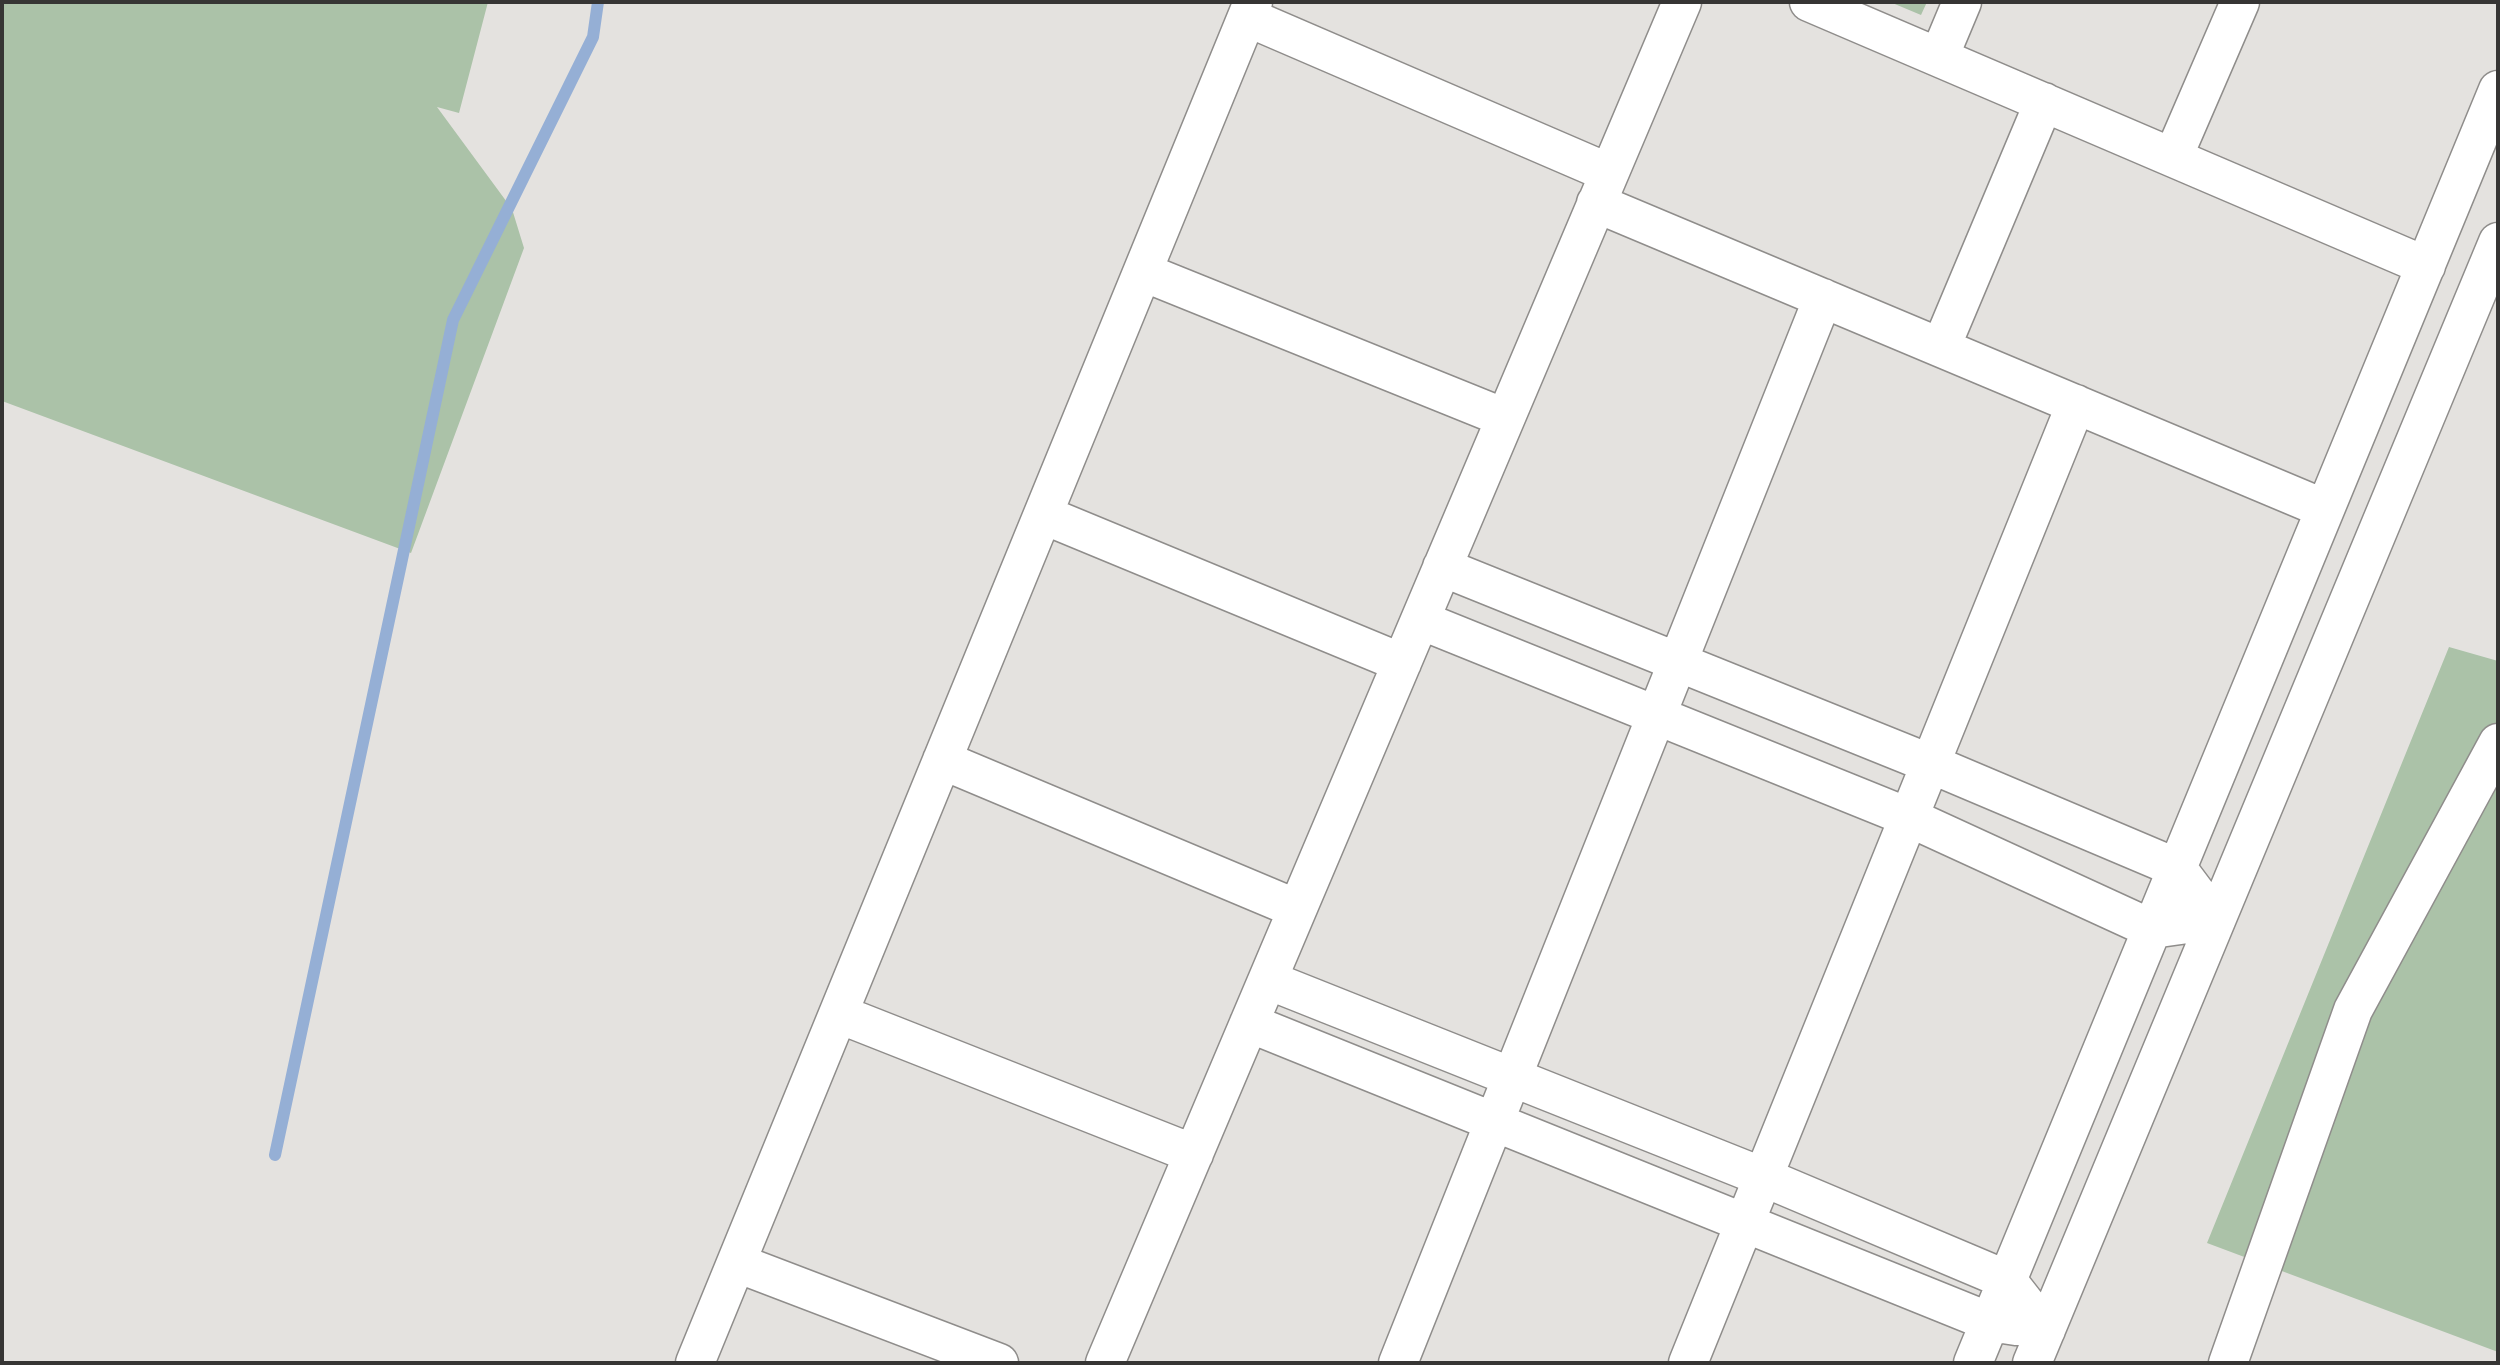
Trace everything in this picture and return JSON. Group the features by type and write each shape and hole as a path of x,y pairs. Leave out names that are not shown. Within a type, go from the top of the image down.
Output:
{"street":[{"path":"1105,1363 1682,2"},
{"path":"1809,2 2426,265"},
{"path":"1939,57 1962,2"},
{"path":"2173,157 2240,2"},
{"path":"695,1363 1250,10 1823,298 2325,509"},
{"path":"1973,1363 2498,90"},
{"path":"1941,347 2044,102"},
{"path":"2039,1347 2498,242"},
{"path":"1143,272 1505,418"},
{"path":"1398,1363 1823,298"},
{"path":"1688,1363 2076,404"},
{"path":"1044,515 1402,663"},
{"path":"1442,567 1931,764 2177,868 2216,920"},
{"path":"1420,620 1908,817 2152,929 2216,920"},
{"path":"2228,1363 2353,1010 2498,743"},
{"path":"942,760 1297,909"},
{"path":"1268,980 1763,1177 2007,1280 2039,1347"},
{"path":"839,1014 1194,1154"},
{"path":"1249,1023 1990,1322 2039,1347"},
{"path":"737,1263 999,1363"}],"green space":[{"path":"2,2 488,2 459,113 437,107 512,209 524,248 411,553 2,401"},
{"path":"1890,2 1927,2 1921,15"},
{"path":"2449,647 2498,661 2498,1352 2207,1243"}],"waterway":[{"path":"275,1155 453,320 593,37 598,2"}]}
